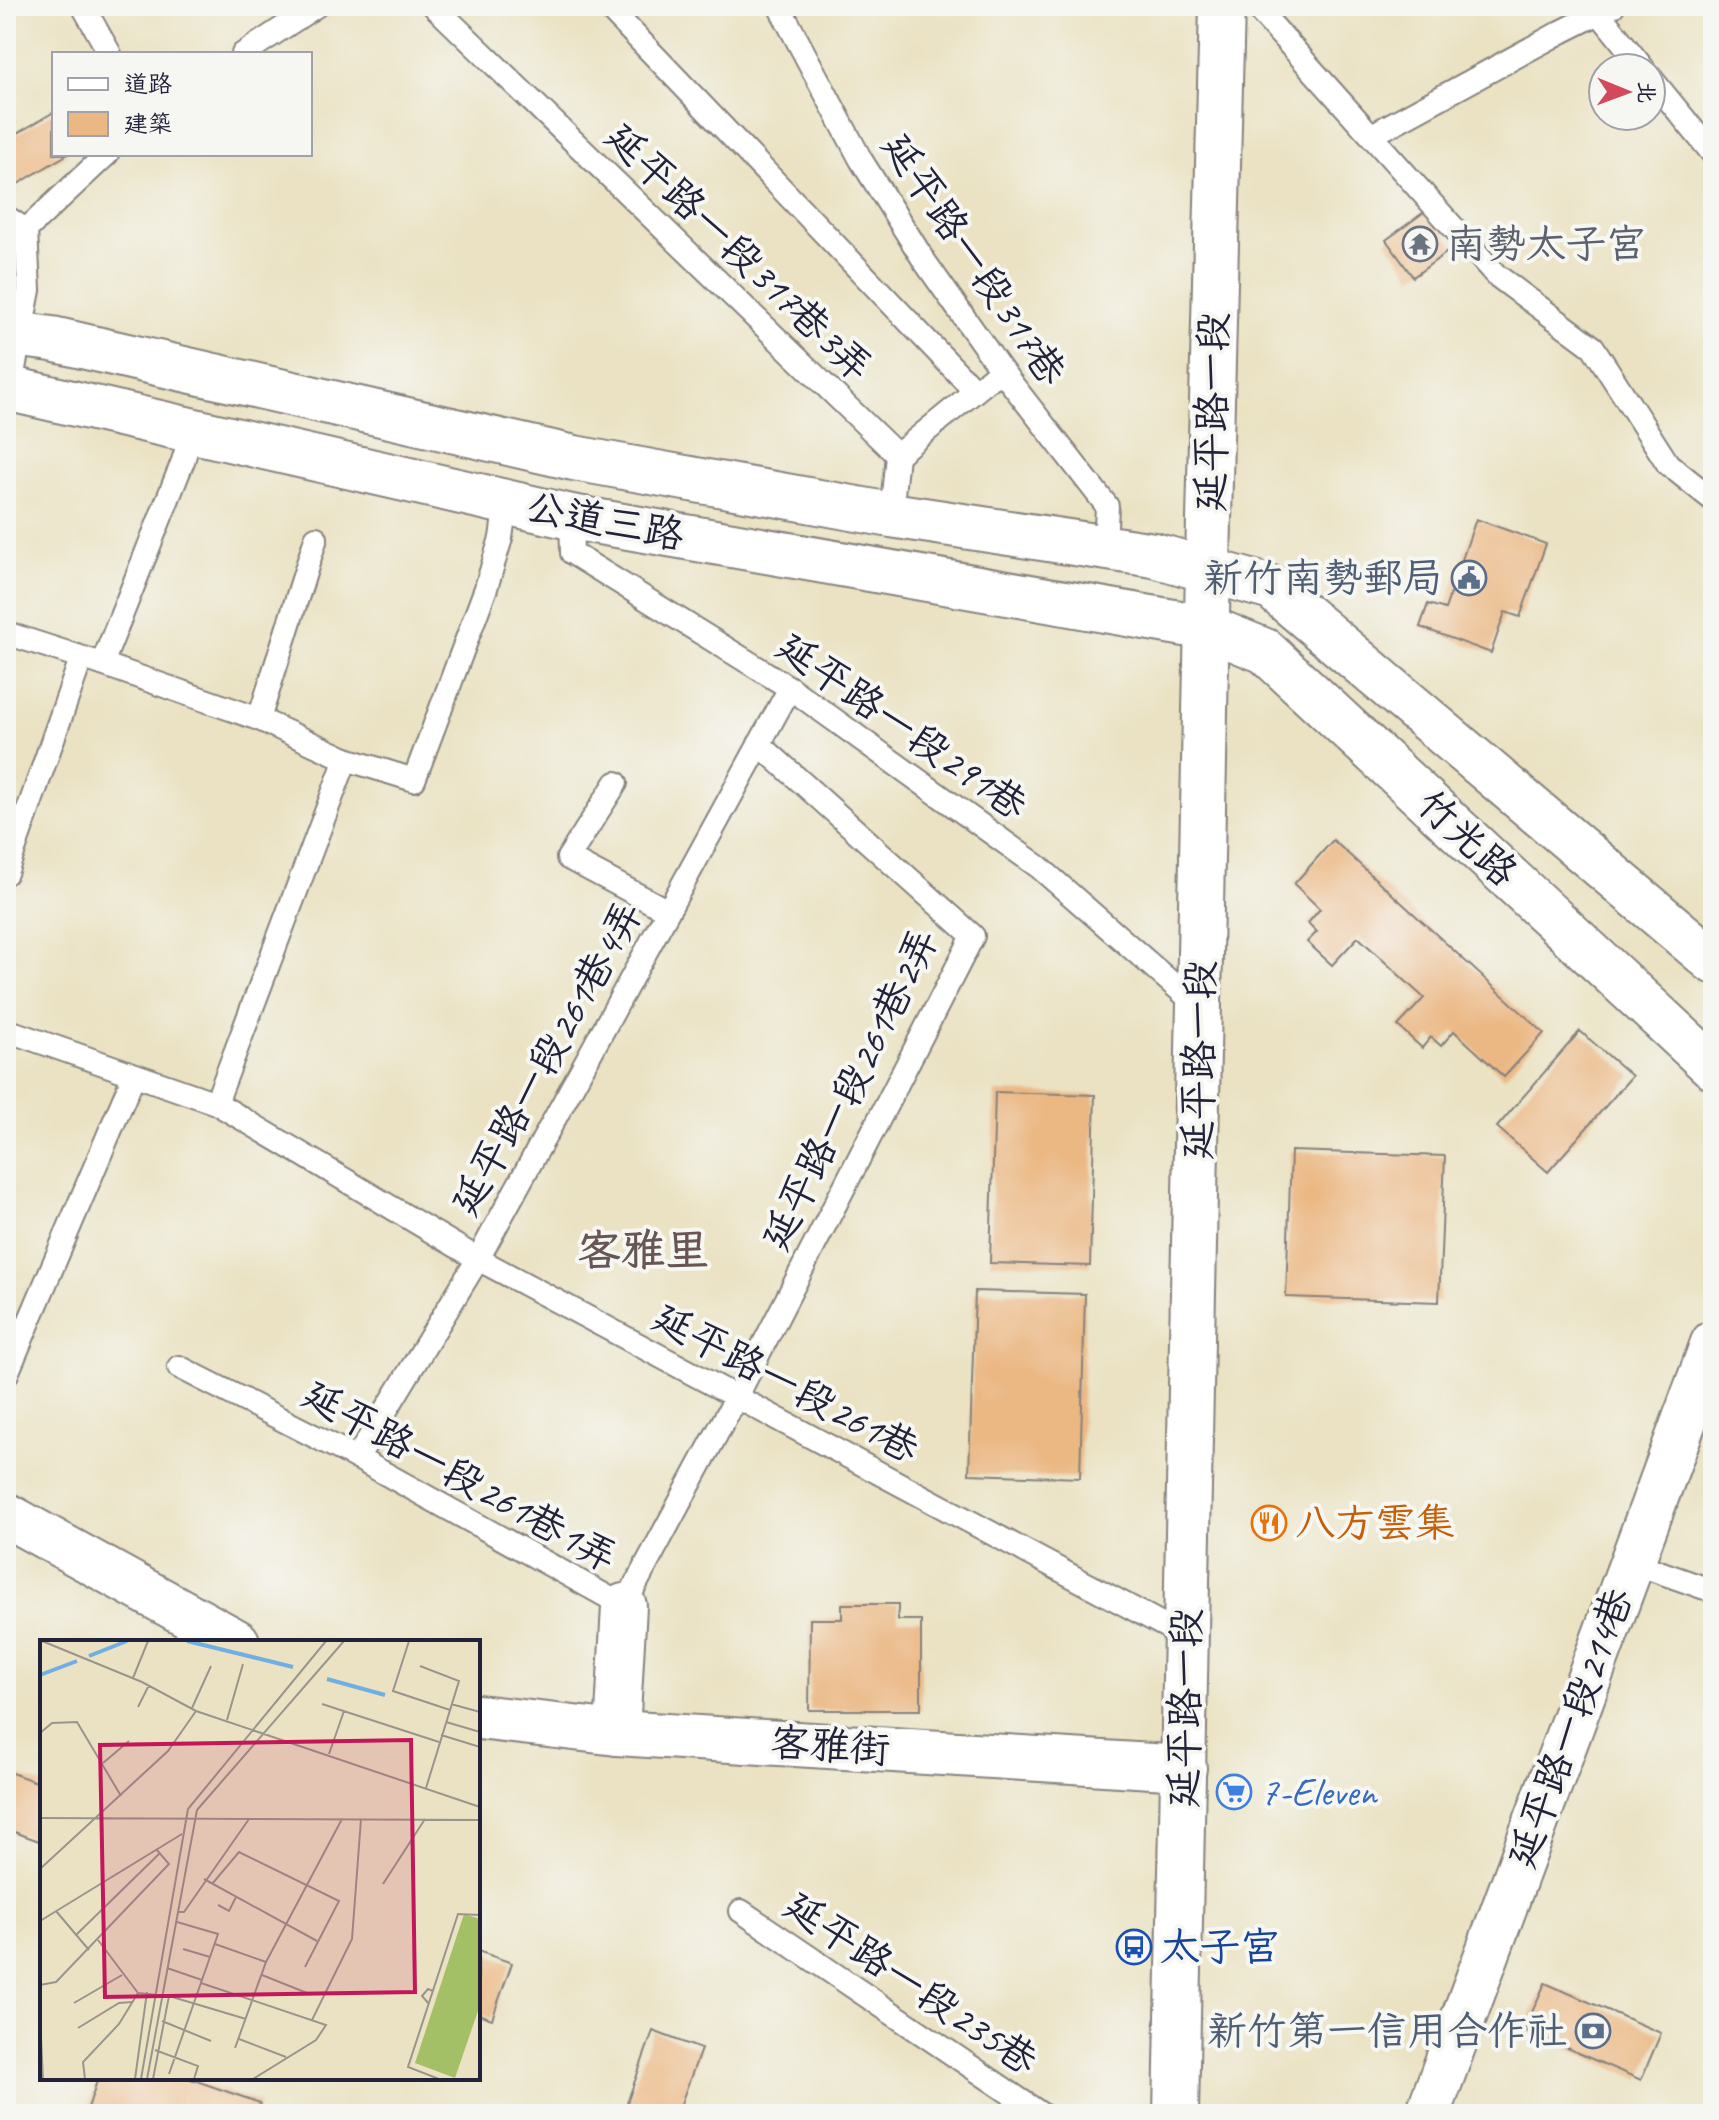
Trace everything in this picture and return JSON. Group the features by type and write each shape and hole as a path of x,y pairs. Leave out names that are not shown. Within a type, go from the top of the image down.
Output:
{"street":[{"name":"延平路一段","path":"1176,2114 1222,6"},
{"name":"公道三路","path":"13,334 52,339 574,458 891,515 1154,555 1209,569"},
{"name":"公道三路","path":"8,396 192,431 571,517 1208,628"},
{"name":"竹光路","path":"1209,569 1272,588 1713,961"},
{"name":"竹光路","path":"1208,628 1265,651 1713,1067"},
{"name":"延平路一段214巷","path":"1428,2114 1713,1343"},
{"path":"6,1515 233,1640"},
{"path":"617,1733 624,1606"},
{"name":"客雅街","path":"480,1717 617,1733 1184,1768"}],"lane":[{"path":"83,6 109,52"},
{"path":"246,52 316,6"},
{"name":"延平路一段317巷3弄","path":"434,6 897,455"},
{"path":"607,6 975,391"},
{"name":"延平路一段317巷","path":"779,6 861,160 925,262 1001,370 1107,506 1105,547"},
{"path":"1255,6 1496,275 1593,347 1668,464 1713,500"},
{"path":"1372,135 1606,10 1633,52"},
{"path":"1667,98 1713,154"},
{"path":"8,396 13,334 29,290 26,230 105,156"},
{"path":"6,217 26,230"},
{"path":"6,285 29,290"},
{"path":"891,515 897,455 1001,370"},
{"path":"6,873 91,661 183,461 192,431"},
{"path":"6,633 259,719 346,759 414,780 486,588 501,538 506,502"},
{"name":"延平路一段291巷","path":"571,517 572,553 790,688 1039,867 1200,1008"},
{"path":"259,719 316,538"},
{"name":"延平路一段261巷4弄","path":"357,1458 478,1259 790,688"},
{"name":"延平路一段261巷2弄","path":"736,1398 973,936 759,744"},
{"path":"216,1103 346,759"},
{"path":"616,783 568,858 668,911"},
{"name":"延平路一段261巷","path":"6,1030 216,1103 478,1259 1186,1637"},
{"path":"6,1376 134,1075"},
{"name":"延平路一段261巷1弄","path":"179,1367 357,1458 624,1606 736,1398"},
{"path":"1631,1562 1713,1591"},
{"name":"延平路一段235巷","path":"741,1911 1041,2114"}],"building":[{"path":"52,113 52,156 65,156 6,191 6,140"},
{"name":"南勢太子宮","path":"1427,210 1454,247 1413,277 1386,240"},
{"path":"1476,519 1546,544 1520,617 1505,612 1491,653 1420,627 1428,604 1445,609"},
{"path":"1333,840 1544,1033 1504,1077 1454,1031 1441,1046 1431,1037 1422,1048 1398,1026 1424,998 1358,937 1332,965 1307,942 1317,932 1308,923 1320,909 1294,884"},
{"path":"1580,1031 1632,1076 1548,1172 1497,1127"},
{"path":"995,1092 1095,1095 1090,1266 990,1263"},
{"path":"1291,1151 1445,1156 1439,1302 1286,1297"},
{"path":"975,1291 1085,1294 1080,1478 969,1474"},
{"path":"842,1604 898,1604 898,1620 921,1620 921,1710 809,1710 810,1619 842,1619"},
{"path":"6,1771 40,1783 40,1841 6,1829"},
{"path":"480,1952 512,1963 492,2019 480,2015"},
{"name":"新竹第一信用合作社","path":"1545,1983 1661,2033 1641,2080 1524,2030"},
{"path":"653,2031 701,2049 677,2114 623,2114"},
{"path":"97,2080 194,2080 260,2103 257,2114 86,2114"}],"place":[{"name":"南勢太子宮","path":"1420,244"},
{"name":"新竹南勢郵局","path":"1469,578"},
{"name":"八方雲集","path":"1269,1523"},
{"name":"7-Eleven","path":"1234,1792"},
{"name":"太子宮","path":"1134,1947"},
{"name":"新竹第一信用合作社","path":"1593,2031"}],"district":[{"name":"客雅里","path":"643,1250"}]}
